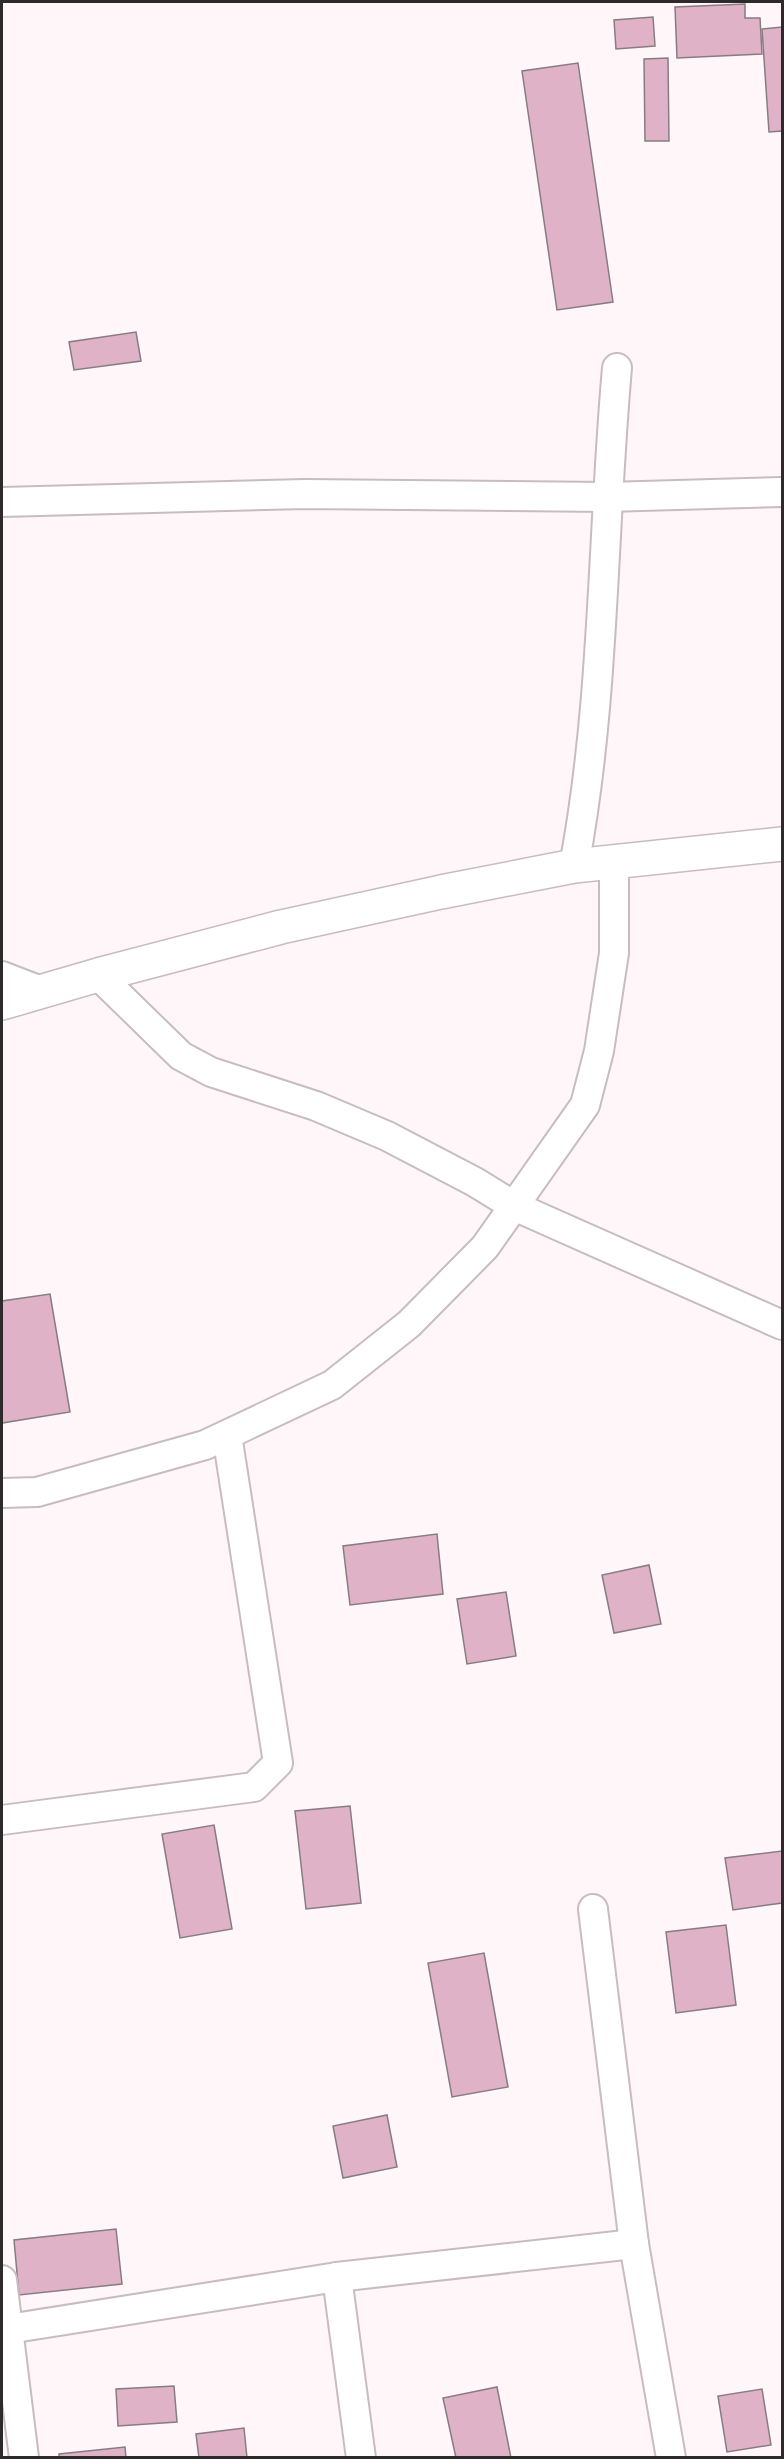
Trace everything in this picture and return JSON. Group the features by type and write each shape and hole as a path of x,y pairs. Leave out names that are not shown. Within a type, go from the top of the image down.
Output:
{"street":[{"path":"574,866 586,800 594,719 617,368"},
{"path":"2,502 305,494 607,496 783,492"},
{"path":"2,1003 281,927 574,866 783,844"},
{"path":"2,1493 36,1492 205,1445 332,1385 409,1324 485,1247 585,1105 599,1051 614,953 614,862"},
{"path":"98,975 181,1056 211,1072 316,1106 387,1136 475,1182 514,1206 783,1325"},
{"path":"2,976 41,991"},
{"path":"2,1820 254,1787 278,1763 226,1435"},
{"path":"593,1910 634,2244 671,2457"},
{"path":"5,2330 337,2277 634,2244"},
{"path":"337,2277 361,2457"},
{"path":"2,2280 5,2330 24,2457"}],"building":[{"path":"745,4 745,18 760,18 762,54 677,58 675,7"},
{"path":"653,17 655,46 616,49 614,20"},
{"path":"782,27 782,131 769,132 762,29"},
{"path":"668,58 669,141 645,141 644,59"},
{"path":"578,63 613,302 557,310 522,71"},
{"path":"136,332 141,361 74,370 69,342"},
{"path":"50,1294 70,1412 2,1423 2,1301"},
{"path":"437,1534 443,1594 350,1605 343,1546"},
{"path":"649,1565 661,1624 614,1633 602,1575"},
{"path":"506,1592 516,1656 467,1664 457,1599"},
{"path":"350,1806 361,1903 306,1909 295,1811"},
{"path":"214,1825 232,1929 180,1938 162,1834"},
{"path":"782,1851 782,1903 733,1910 725,1858"},
{"path":"726,1925 736,2005 676,2013 666,1932"},
{"path":"484,1953 508,2087 452,2097 428,1963"},
{"path":"387,2115 397,2167 343,2178 333,2126"},
{"path":"116,2229 122,2284 19,2295 14,2240"},
{"path":"174,2386 177,2422 118,2426 116,2389"},
{"path":"497,2387 511,2458 456,2458 443,2398"},
{"path":"762,2389 771,2445 727,2452 718,2396"},
{"path":"244,2428 247,2458 199,2458 196,2434"},
{"path":"125,2447 126,2458 59,2458 59,2454"}]}
